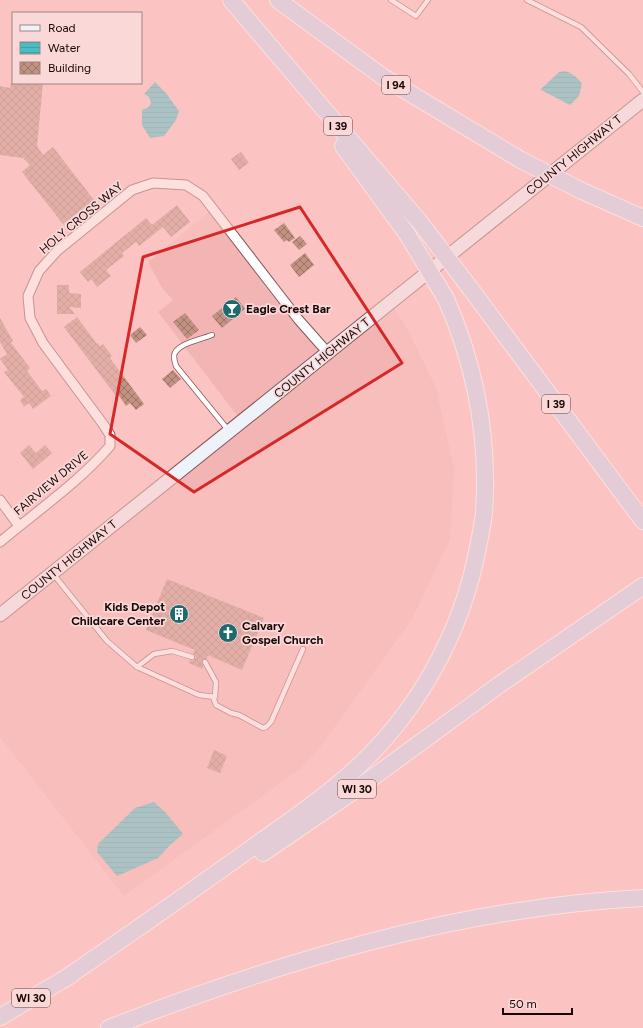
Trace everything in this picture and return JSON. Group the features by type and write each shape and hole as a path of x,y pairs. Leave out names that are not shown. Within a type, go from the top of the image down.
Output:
{"highway":[{"name":"I 39","path":"231,0 419,221 643,521"},
{"name":"I 94","path":"278,0 383,77 521,160 580,190 643,218"},
{"path":"63,980 165,910 281,827 317,801 352,772 394,728 412,704 441,658 465,600 474,567 484,515 485,496 481,416 474,380 465,348 446,299 407,234 258,30"},
{"name":"WI 30","path":"0,1016 63,980 156,923 258,857 361,786 499,685 643,586"},
{"path":"109,1028 162,1007 286,965 404,934 546,908 643,898"}],"main road":[{"name":"COUNTY HIGHWAY T","path":"0,615 643,100"}],"street":[{"name":"HOLY CROSS WAY","path":"99,458 110,446 110,435 104,424 43,343 30,318 28,296 38,271 57,251 132,190 154,183 186,185 203,196 298,319 328,353"},
{"name":"FAIRVIEW DRIVE","path":"0,542 72,483 99,458"},
{"path":"0,500 19,526"}],"lane":[{"path":"391,0 416,16 428,0"},
{"path":"527,0 581,27 629,74 643,92"},
{"path":"212,335 180,347 175,351 174,358 176,366 230,432"},
{"path":"53,573 106,641 137,667 199,695 214,697"},
{"path":"205,662 216,682 214,697 216,705 263,728 271,722 303,649"},
{"path":"137,667 154,654 172,651 192,657"}],"highlighted area":[{"path":"300,207 402,363 194,492 110,434 143,257"}],"shaded area":[{"path":"213,209 328,353 391,303 408,330 436,388 454,468 450,540 412,619 321,746 301,768 124,896 0,737 0,616 242,422 158,312 173,300 162,288 148,262"}],"water":[{"path":"565,71 575,76 582,84 579,96 570,105 541,90 559,72"},
{"path":"155,82 166,93 179,111 176,120 164,136 150,138 142,125 142,110 149,107 151,103 149,97 144,94"},
{"path":"154,802 166,813 183,834 158,858 117,876 97,852 98,844 135,808"}],"building":[{"path":"11,83 43,84 37,146 43,155 53,147 94,200 63,224 22,172 30,165 23,158 0,155 0,86 10,88"},
{"path":"241,152 249,163 239,170 231,159"},
{"path":"177,205 190,222 171,237 163,227 139,246 136,242 122,253 124,256 106,270 111,276 97,287 91,279 88,282 80,272 146,218 152,225"},
{"path":"284,223 295,238 289,242 287,240 284,242 274,230"},
{"path":"300,236 307,244 299,250 292,242"},
{"path":"305,253 314,265 299,277 290,265"},
{"path":"57,285 69,285 69,293 81,294 81,308 69,307 75,314 57,314"},
{"path":"236,297 245,309 222,328 212,316"},
{"path":"185,313 199,330 187,339 173,322"},
{"path":"77,317 97,344 98,343 100,346 103,344 112,356 110,358 144,404 136,410 130,403 126,406 118,394 116,396 64,327"},
{"path":"0,318 13,341 11,343 30,368 27,371 42,391 46,389 51,396 33,409 29,403 24,407 20,400 24,397 4,372 8,370 0,359 7,354 0,342"},
{"path":"140,327 147,335 136,343 130,335"},
{"path":"173,370 181,379 170,388 162,379"},
{"path":"29,445 36,453 45,445 52,453 33,469 20,453"},
{"path":"167,579 264,618 242,670 208,655 206,659 202,660 202,669 189,663 190,660 193,661 196,656 193,654 195,650 146,630"},
{"path":"214,750 227,756 220,773 207,768"}],"place":[{"name":"Eagle Crest Bar","path":"232,309"},
{"name":"Kids Depot Childcare Center","path":"179,614"},
{"name":"Calvary Gospel Church","path":"228,633"}]}
